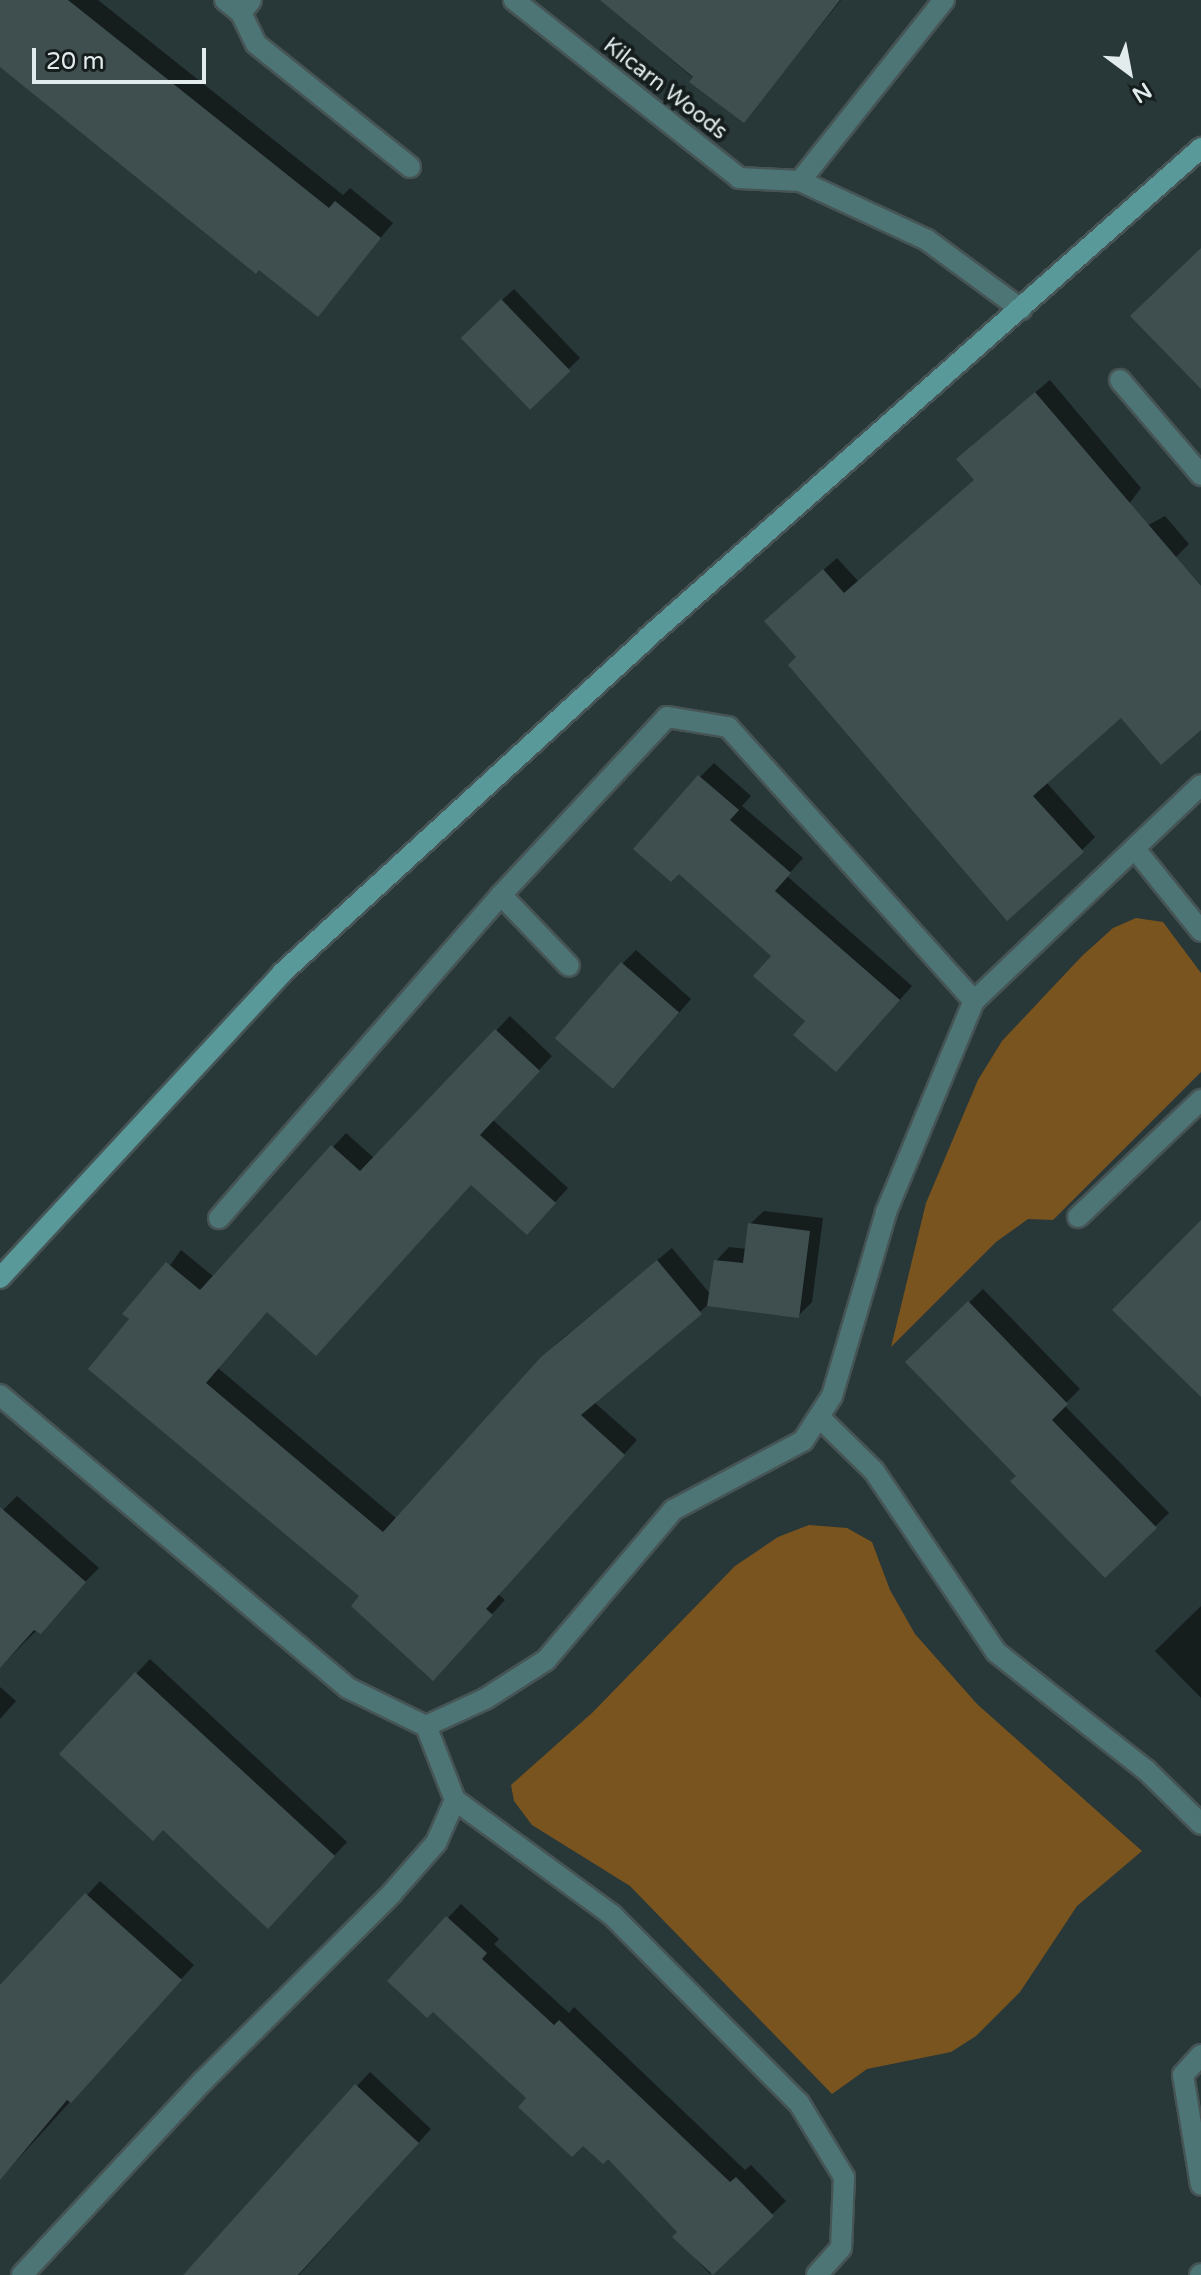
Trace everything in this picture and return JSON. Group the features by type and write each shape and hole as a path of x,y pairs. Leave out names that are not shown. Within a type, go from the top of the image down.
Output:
{"street":[{"name":"Kilcarn Woods","path":"514,0 739,178 800,181 927,240 1021,309"},
{"path":"800,181 944,0"},
{"path":"239,4 256,44 410,167"},
{"path":"0,1278 282,973 647,638 1201,148"},
{"path":"1120,380 1201,475"},
{"path":"219,1218 501,895 667,717 728,727 974,1001"},
{"path":"426,1726 485,1699 546,1660 673,1510 803,1441 832,1396 886,1212 974,1001 1201,785"},
{"path":"1135,849 1201,931"},
{"path":"501,895 569,966"},
{"path":"1078,1217 1201,1100"},
{"path":"0,1395 348,1688 426,1726 455,1800 612,1915 799,2103 844,2177 841,2248 817,2275"},
{"path":"819,1417 874,1471 996,1652 1199,1814"},
{"path":"22,2275 203,2081 392,1893 436,1843 455,1800"},
{"path":"1201,2055 1183,2075 1201,2185"}],"shaded area":[{"path":"1136,918 1163,922 1201,973 1201,1072 1053,1220 1028,1219 996,1242 891,1347 926,1203 978,1080 1002,1041 1082,956 1113,928"},
{"path":"809,1525 847,1528 872,1542 890,1590 915,1634 977,1704 1142,1851 1077,1906 1020,1992 976,2036 951,2052 867,2069 832,2094 630,1886 532,1825 514,1801 511,1785 593,1712 735,1566 778,1537"}],"building":[{"path":"0,0 68,0 329,208 335,201 381,238 318,317 259,270 256,274 0,67"},
{"path":"600,0 840,0 744,123 689,82 693,77"},
{"path":"1201,248 1201,389 1130,316"},
{"path":"501,299 570,371 530,410 461,338"},
{"path":"1035,392 1201,586 1201,730 1161,765 1121,718 1033,796 1084,852 1007,921 788,665 796,657 764,621 823,569 844,593 974,480 956,459"},
{"path":"698,775 739,810 730,820 791,873 775,891 900,1000 836,1072 793,1035 805,1021 753,976 771,956 679,874 671,882 633,849"},
{"path":"621,962 679,1013 613,1089 555,1038"},
{"path":"495,1029 540,1071 480,1135 556,1203 527,1235 471,1185 316,1356 267,1312 206,1383 383,1532 541,1357 657,1260 702,1314 581,1415 625,1455 486,1609 493,1615 433,1681 351,1606 359,1596 88,1369 129,1319 122,1314 166,1262 200,1290 331,1145 360,1171"},
{"path":"1201,1220 1201,1397 1112,1310"},
{"path":"748,1223 810,1231 799,1318 707,1306 714,1260 743,1263"},
{"path":"968,1301 1068,1404 1052,1420 1157,1528 1105,1578 1010,1481 1016,1476 905,1362"},
{"path":"0,1507 86,1582 41,1634 34,1630 0,1668"},
{"path":"135,1672 335,1856 268,1929 163,1830 153,1841 59,1754"},
{"path":"85,1893 182,1980 71,2103 67,2100 0,2180 0,1985"},
{"path":"446,1916 487,1953 482,1959 554,2025 559,2020 730,2182 736,2177 774,2216 713,2275 672,2237 677,2232 608,2159 603,2164 583,2146 572,2157 518,2107 526,2098 433,2012 427,2018 387,1981"},
{"path":"355,2084 419,2143 298,2275 183,2275"}]}
